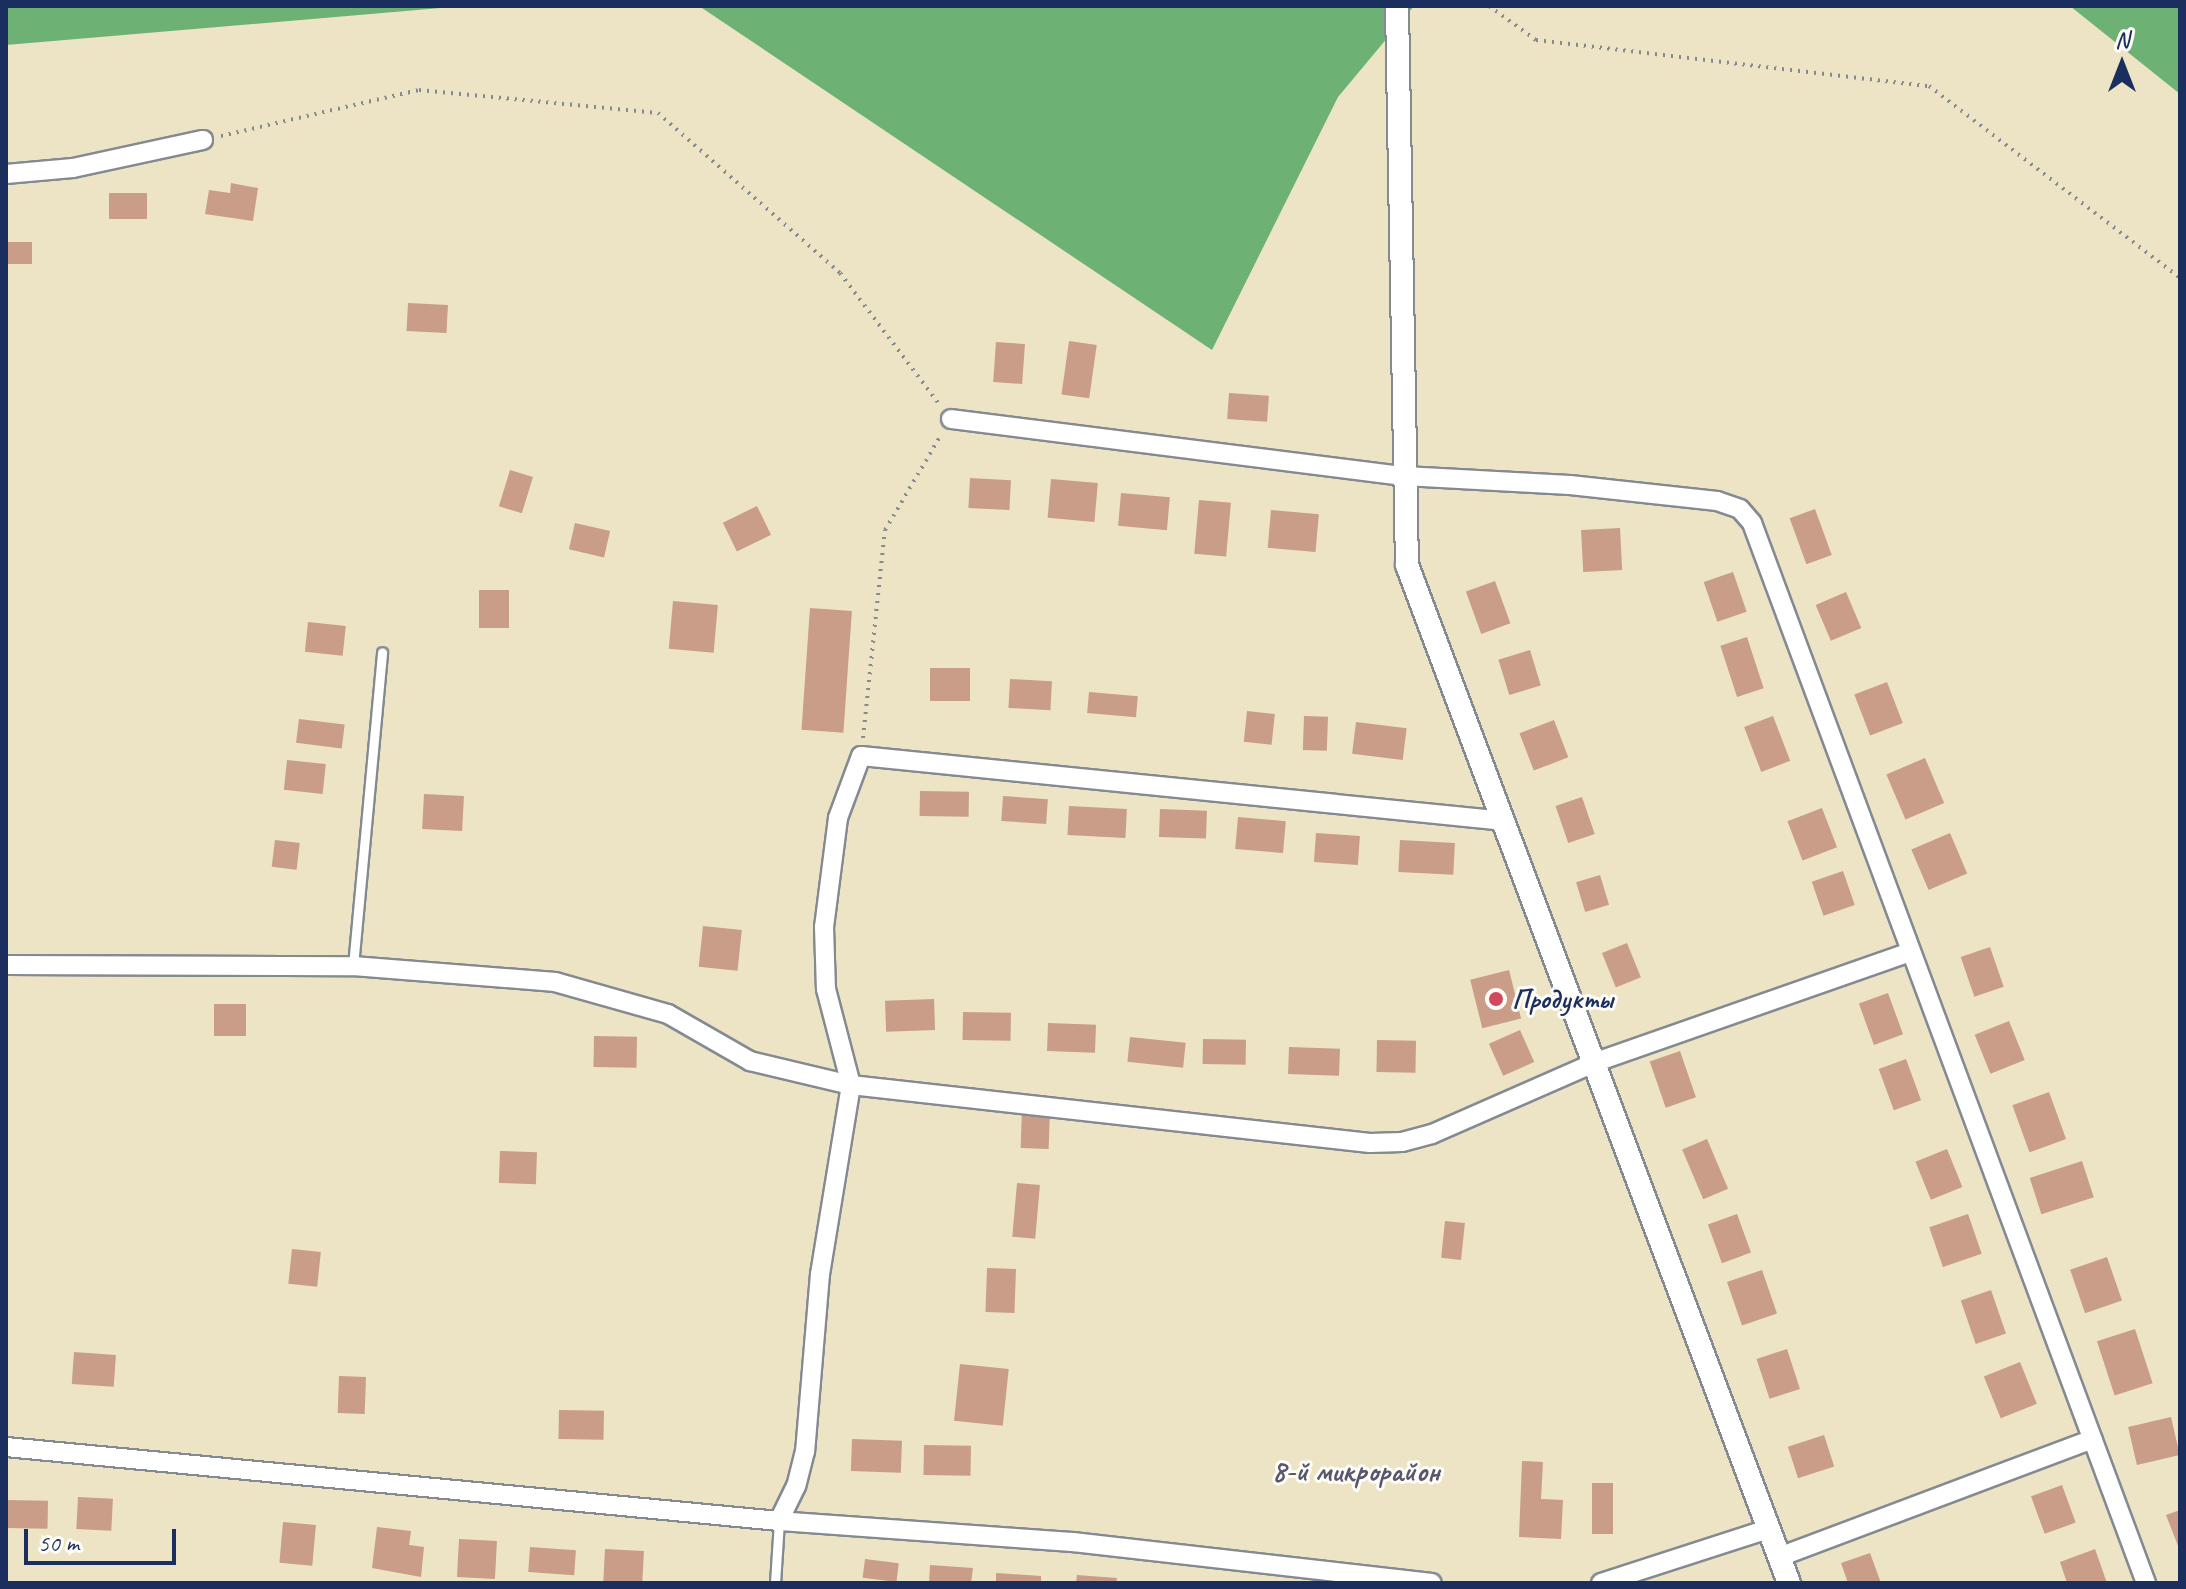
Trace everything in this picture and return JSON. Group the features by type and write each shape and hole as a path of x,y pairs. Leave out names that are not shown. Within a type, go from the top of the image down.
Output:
{"street":[{"path":"1397,6 1406,555 1416,596 1505,821 1789,1583"},
{"path":"6,174 73,168 203,140"},
{"path":"951,419 1404,476 1570,485 1717,501 1740,509 1752,523 1907,953 2146,1583"},
{"path":"779,1521 796,1486 805,1451 820,1274 851,1085 826,989 824,927 838,818 861,756 1505,821"},
{"path":"6,965 353,966 555,982 668,1014 750,1061 851,1085 1386,1142 1432,1134 1596,1062 1907,953"},
{"path":"1779,1557 2093,1439"},
{"path":"6,1447 779,1521 1073,1542 1339,1578 1432,1583"},
{"path":"1601,1583 1768,1529"}],"lane":[{"path":"353,966 382,652"},
{"path":"775,1583 779,1521"}],"path":[{"path":"1489,6 1536,40 1929,86 2180,278"},
{"path":"203,140 419,90 658,113 840,273 951,419 885,530 861,756"}],"green space":[{"path":"6,6 464,6 6,45"},
{"path":"699,6 1414,6 1338,97 1212,350"},
{"path":"2070,6 2180,6 2180,94"}],"building":[{"path":"231,183 258,188 253,221 205,214 209,190 230,193"},
{"path":"109,193 147,193 147,219 109,219"},
{"path":"6,242 32,242 32,264 6,264"},
{"path":"408,303 448,305 446,333 407,331"},
{"path":"1069,341 1097,345 1089,398 1061,394"},
{"path":"996,342 1025,344 1022,384 993,382"},
{"path":"1229,393 1269,396 1267,422 1227,419"},
{"path":"510,470 533,477 522,513 499,506"},
{"path":"970,478 1011,480 1009,510 968,508"},
{"path":"1051,479 1098,483 1094,522 1048,518"},
{"path":"1121,493 1170,497 1167,530 1118,526"},
{"path":"1199,500 1231,503 1226,557 1194,554"},
{"path":"757,506 771,535 737,551 723,523"},
{"path":"1815,509 1832,555 1806,564 1790,518"},
{"path":"1271,510 1319,514 1316,552 1268,548"},
{"path":"575,523 610,531 604,557 569,549"},
{"path":"1620,528 1622,570 1583,572 1581,530"},
{"path":"1733,572 1747,612 1717,622 1704,582"},
{"path":"1495,581 1510,623 1481,634 1466,592"},
{"path":"479,590 509,590 509,628 479,628"},
{"path":"1846,592 1861,628 1831,641 1816,605"},
{"path":"673,601 718,605 714,653 669,649"},
{"path":"810,608 852,611 843,733 801,730"},
{"path":"308,622 346,626 343,656 305,652"},
{"path":"1747,637 1764,688 1737,697 1720,646"},
{"path":"1530,650 1541,685 1509,695 1498,660"},
{"path":"930,668 970,668 970,701 930,701"},
{"path":"1010,679 1052,681 1050,710 1008,708"},
{"path":"1887,682 1903,723 1870,736 1854,695"},
{"path":"1089,692 1138,696 1136,717 1087,713"},
{"path":"1247,711 1275,714 1272,745 1244,742"},
{"path":"1304,716 1328,717 1327,751 1303,750"},
{"path":"1773,716 1790,761 1761,772 1744,727"},
{"path":"299,719 345,725 342,748 296,743"},
{"path":"1554,720 1568,757 1534,771 1519,733"},
{"path":"1356,722 1407,728 1403,760 1352,754"},
{"path":"1925,758 1944,803 1905,820 1886,774"},
{"path":"287,760 326,764 323,794 284,790"},
{"path":"920,791 969,792 969,817 920,816"},
{"path":"424,794 464,796 462,831 422,829"},
{"path":"1003,796 1048,799 1046,824 1001,821"},
{"path":"1582,797 1595,834 1568,843 1556,806"},
{"path":"1069,806 1127,809 1125,838 1067,835"},
{"path":"1822,808 1837,847 1803,860 1787,821"},
{"path":"1160,809 1207,811 1206,839 1159,837"},
{"path":"1238,817 1286,821 1283,853 1235,849"},
{"path":"1316,833 1360,836 1358,865 1314,862"},
{"path":"1950,833 1967,874 1929,890 1911,849"},
{"path":"275,840 300,843 297,870 272,867"},
{"path":"1400,840 1455,843 1453,875 1398,872"},
{"path":"1843,871 1855,905 1824,916 1812,882"},
{"path":"1600,875 1609,905 1585,912 1576,882"},
{"path":"703,926 742,930 738,971 699,967"},
{"path":"1627,943 1641,977 1616,987 1602,953"},
{"path":"1990,947 2004,987 1974,997 1961,957"},
{"name":"Продукты","path":"1509,970 1521,1019 1482,1028 1470,980"},
{"path":"1888,993 1903,1034 1874,1045 1859,1004"},
{"path":"934,999 935,1030 886,1032 885,1001"},
{"path":"214,1004 246,1004 246,1036 214,1036"},
{"path":"963,1012 1011,1013 1011,1041 963,1040"},
{"path":"2009,1021 2025,1060 1990,1074 1975,1035"},
{"path":"1048,1023 1096,1025 1095,1053 1047,1051"},
{"path":"1520,1030 1534,1062 1503,1076 1489,1044"},
{"path":"594,1036 637,1037 636,1068 593,1067"},
{"path":"1130,1037 1186,1043 1183,1068 1127,1062"},
{"path":"1203,1039 1246,1040 1246,1065 1203,1064"},
{"path":"1377,1040 1416,1041 1415,1073 1376,1072"},
{"path":"1289,1047 1340,1049 1339,1076 1288,1074"},
{"path":"1680,1051 1696,1097 1666,1108 1650,1061"},
{"path":"1906,1059 1921,1100 1894,1110 1879,1069"},
{"path":"2049,1092 2066,1139 2029,1152 2012,1105"},
{"path":"1022,1109 1050,1110 1049,1149 1021,1148"},
{"path":"1707,1139 1728,1189 1703,1199 1682,1150"},
{"path":"1947,1149 1962,1187 1931,1200 1915,1162"},
{"path":"500,1151 537,1152 536,1184 499,1183"},
{"path":"2082,1161 2094,1197 2041,1214 2030,1178"},
{"path":"1017,1183 1040,1185 1035,1239 1012,1237"},
{"path":"1737,1214 1751,1253 1722,1263 1708,1225"},
{"path":"1968,1214 1982,1254 1943,1267 1929,1227"},
{"path":"1445,1221 1465,1223 1461,1260 1441,1258"},
{"path":"292,1249 321,1252 317,1287 288,1284"},
{"path":"2107,1257 2122,1300 2085,1313 2070,1270"},
{"path":"987,1268 1016,1269 1014,1313 985,1312"},
{"path":"1762,1270 1777,1313 1742,1326 1727,1282"},
{"path":"1991,1290 2006,1333 1976,1344 1961,1300"},
{"path":"2135,1329 2153,1383 2115,1396 2097,1341"},
{"path":"1787,1349 1800,1389 1770,1399 1757,1359"},
{"path":"74,1352 116,1355 114,1387 72,1384"},
{"path":"2020,1362 2037,1404 2001,1418 1984,1377"},
{"path":"960,1364 1009,1369 1003,1426 954,1421"},
{"path":"339,1376 366,1377 365,1414 338,1413"},
{"path":"559,1410 604,1411 603,1440 558,1439"},
{"path":"2171,1417 2180,1455 2137,1465 2128,1427"},
{"path":"1824,1435 1834,1466 1798,1478 1788,1447"},
{"path":"852,1439 902,1441 901,1473 851,1471"},
{"path":"924,1445 971,1446 970,1476 923,1475"},
{"path":"1522,1461 1543,1462 1541,1499 1563,1500 1561,1539 1519,1537"},
{"path":"1592,1483 1613,1483 1613,1534 1592,1534"},
{"path":"2062,1485 2076,1523 2045,1534 2031,1496"},
{"path":"78,1497 113,1499 111,1531 76,1529"},
{"path":"6,1500 48,1501 48,1529 6,1528"},
{"path":"2180,1510 2180,1551 2166,1515"},
{"path":"283,1522 316,1525 312,1566 279,1563"},
{"path":"377,1527 411,1531 409,1545 424,1547 421,1577 372,1568"},
{"path":"459,1539 497,1541 495,1579 457,1577"},
{"path":"530,1547 576,1550 574,1575 528,1572"},
{"path":"605,1549 644,1551 642,1583 603,1583"},
{"path":"2095,1549 2107,1583 2067,1583 2060,1562"},
{"path":"1870,1553 1881,1583 1848,1583 1841,1563"},
{"path":"865,1559 899,1563 896,1582 863,1578"},
{"path":"930,1565 973,1568 971,1583 929,1583"},
{"path":"996,1573 1041,1576 1041,1583 996,1583"},
{"path":"1077,1575 1117,1578 1116,1583 1076,1583"}],"place":[{"name":"Продукты","path":"1496,999"}],"district":[{"name":"8-й микрорайон","path":"1356,1471"}]}
